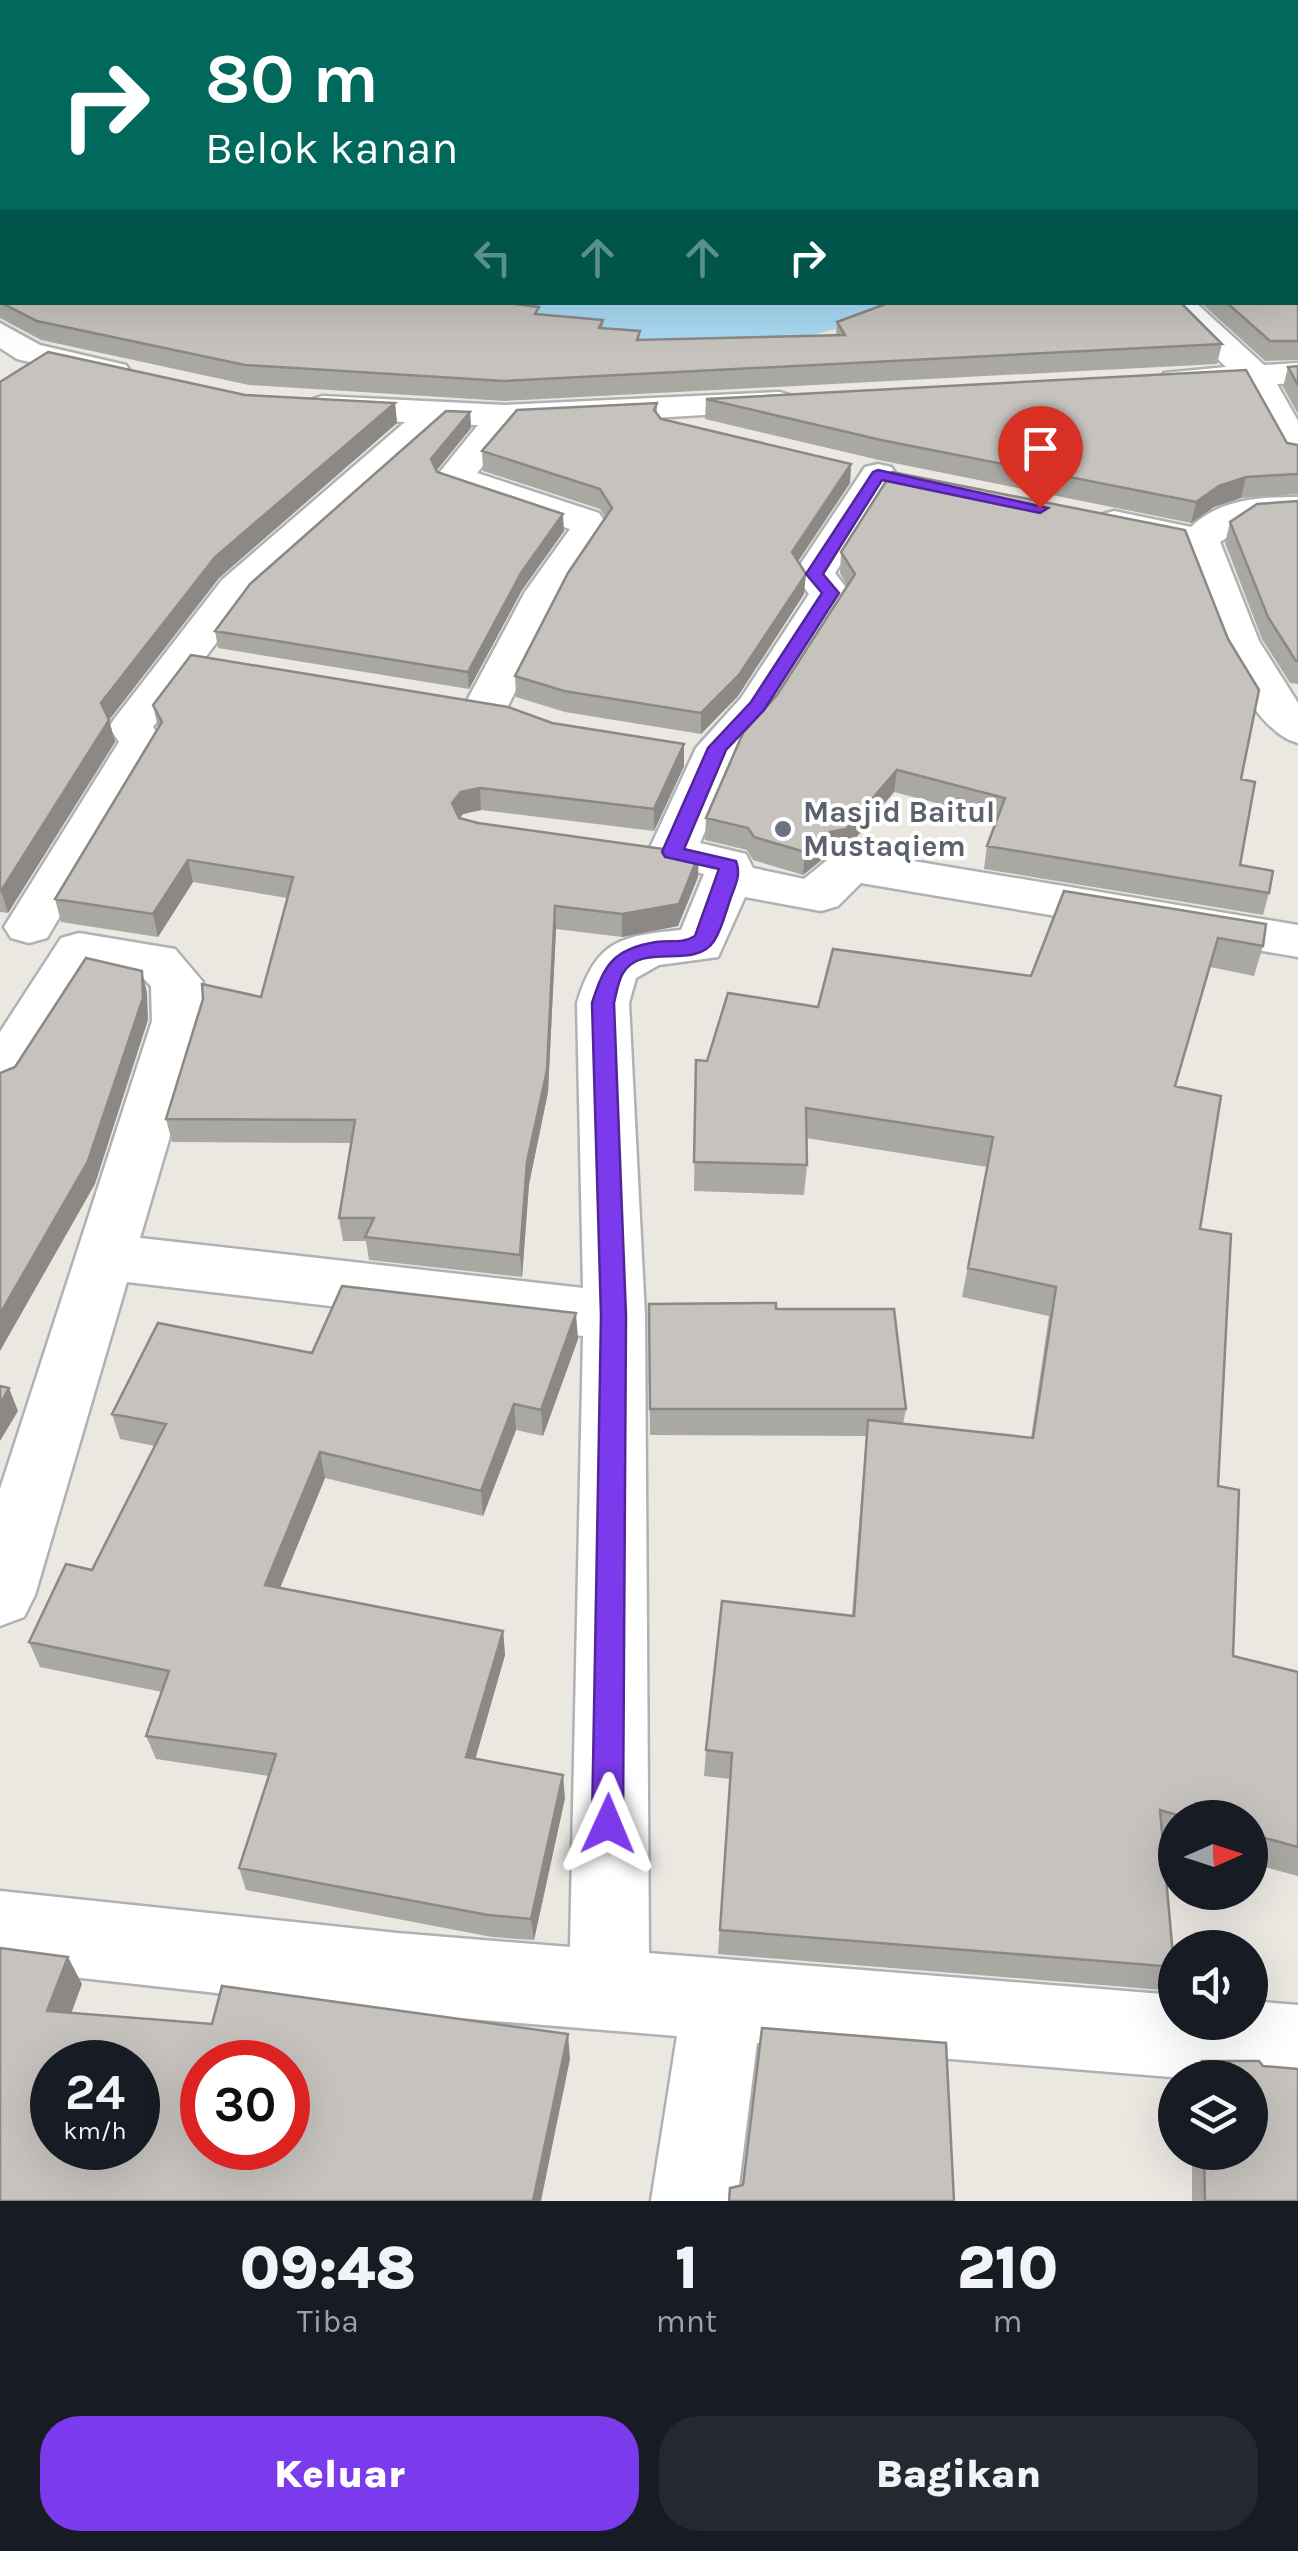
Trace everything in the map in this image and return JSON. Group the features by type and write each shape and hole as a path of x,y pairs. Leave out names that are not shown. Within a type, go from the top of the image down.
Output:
{"street":[{"path":"1179,305 1255,375 1298,454"},
{"path":"10,352 140,378"},
{"path":"1138,382 1298,373"},
{"path":"284,403 505,416 808,402"},
{"path":"0,1075 36,934 141,742 131,727 202,662 236,589 436,412"},
{"path":"614,413 727,440"},
{"path":"484,708 545,592 590,528 584,521 454,478 505,416"},
{"path":"610,1990 614,1316 603,1003 613,970 629,957 657,949 700,945 678,859 697,751 758,706 830,593 814,574 878,474"},
{"path":"1200,540 1222,518 1243,511 1298,508"},
{"path":"1076,516 1200,540"},
{"path":"1200,540 1245,660 1278,710 1298,730"},
{"path":"678,859 804,895 821,895 848,868 864,868 1298,941"},
{"path":"0,1595 178,1021 180,1002 177,982 157,960 36,934"},
{"path":"103,1256 614,1316"},
{"path":"0,1930 397,1973 1298,2046"},
{"path":"694,2201 723,1998"}],"building":[{"path":"6,305 523,305 539,307 535,314 603,320 599,328 640,331 637,340 845,335 837,322 883,305 1183,305 1222,344 504,381 245,365 37,321"},
{"path":"1229,305 1298,305 1298,341 1270,341"},
{"path":"48,352 245,395 395,403 215,557 101,703 109,720 0,891 0,382"},
{"path":"1298,366 1298,385 1288,367"},
{"path":"1246,370 1287,443 1298,445 1298,474 1246,477 1219,486 1196,502 881,440 706,399"},
{"path":"657,403 654,410 661,419 851,464 792,552 806,574 739,675 701,713 564,691 515,676 568,573 612,508 600,489 482,451 517,410"},
{"path":"446,411 470,412 431,459 437,472 563,514 521,573 468,672 215,631 250,584"},
{"path":"892,472 1185,530 1228,639 1259,690 1241,779 1255,782 1240,865 1273,871 1269,893 987,846 1005,798 897,770 846,829 830,832 805,852 754,837 748,828 706,818 743,733 777,695 855,574 841,552"},
{"path":"1298,501 1296,661 1268,617 1230,522 1257,504"},
{"path":"191,655 508,707 552,723 684,744 654,809 480,788 461,792 452,803 459,818 478,823 699,854 679,904 622,914 555,906 547,1070 527,1162 520,1255 365,1237 374,1218 339,1218 355,1120 166,1119 203,999 202,984 261,997 293,877 188,860 153,914 55,899 162,722 153,705"},
{"path":"1064,891 1266,924 1263,946 1218,938 1175,1086 1221,1096 1200,1229 1231,1234 1218,1486 1239,1490 1233,1656 1298,1672 1298,1847 1268,1839 1268,1800 1158,1800 1158,1910 1169,1910 1171,1930 1158,1930 1158,1966 720,1930 732,1753 706,1750 722,1601 854,1616 868,1420 1033,1438 1056,1287 968,1268 993,1137 806,1108 807,1165 694,1162 696,1060 707,1061 728,993 818,1007 833,949 1031,976"},
{"path":"86,958 142,971 143,998 88,1161 0,1314 0,1073 15,1067"},
{"path":"342,1286 576,1313 541,1410 514,1404 481,1491 320,1452 265,1585 503,1631 466,1757 563,1775 531,1919 488,1915 239,1868 276,1754 146,1736 169,1671 29,1642 66,1564 92,1570 166,1424 112,1414 158,1323 312,1353"},
{"path":"776,1303 776,1309 894,1309 906,1409 650,1409 649,1304"},
{"path":"0,1386 9,1388 0,1404"},
{"path":"0,1948 68,1957 47,2011 212,2024 222,1986 568,2034 533,2201 0,2201"},
{"path":"762,2028 946,2043 954,2201 729,2201 730,2188 743,2185"},
{"path":"1268,2066 1298,2069 1298,2201 1205,2201 1204,2170 1268,2170"}],"waterway":[{"path":"322,305 536,317 768,321 833,305"}],"place":[{"name":"Masjid Baitul Mustaqiem","path":"783,829"}],"route":[{"path":"608,1824 614,1316 603,1003 613,970 629,957 657,949 689,949 704,940 728,878 729,865 672,852 718,748 758,706 830,593 814,574 878,475 1040,508"}]}
